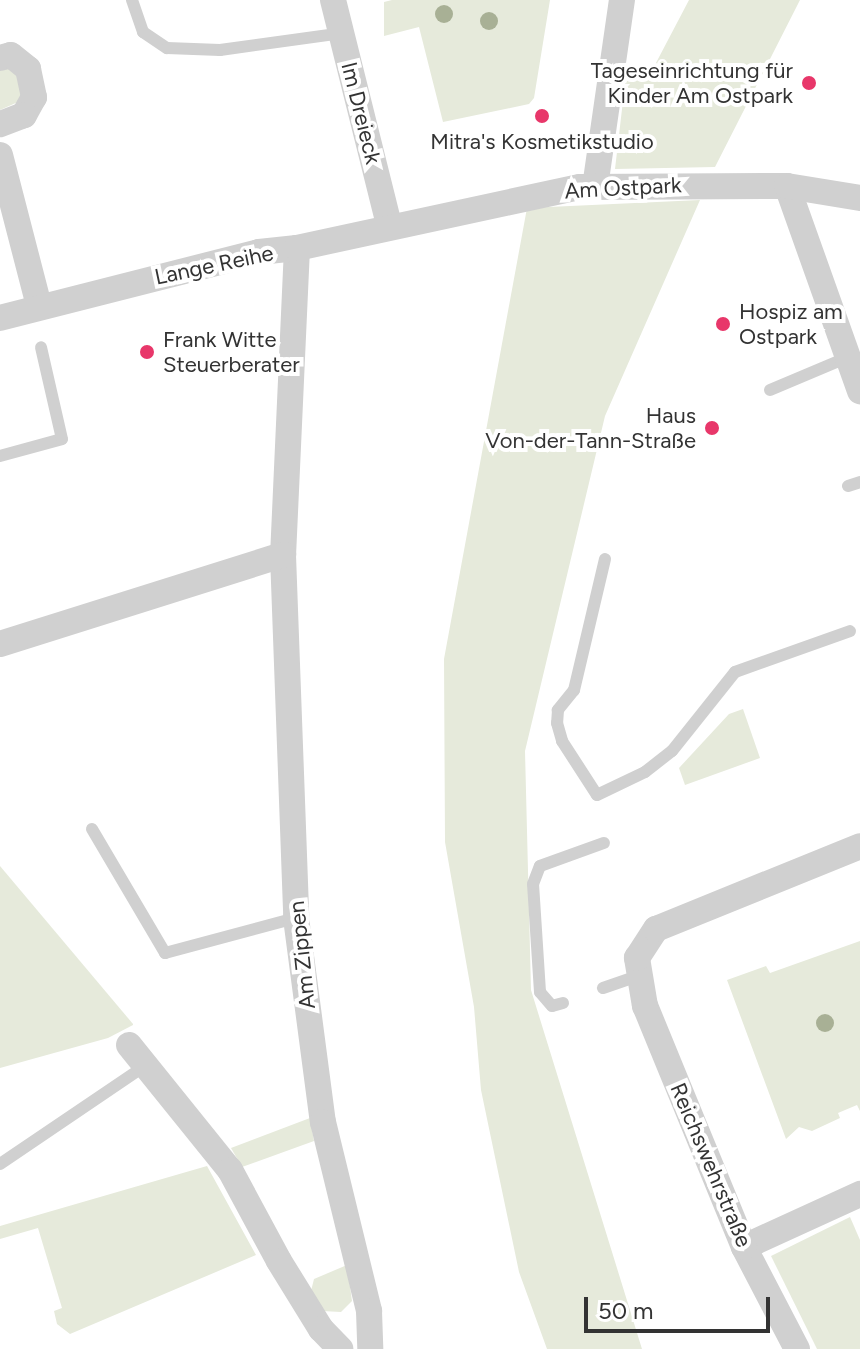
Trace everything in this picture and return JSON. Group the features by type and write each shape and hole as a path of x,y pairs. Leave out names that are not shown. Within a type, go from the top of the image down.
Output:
{"street":[{"name":"Im Dreieck","path":"333,0 389,225"},
{"path":"598,186 622,0"},
{"path":"0,58 11,55 28,69 34,97 24,115 0,124"},
{"path":"0,155 39,306"},
{"name":"Am Ostpark","path":"389,225 598,186 787,186 860,198"},
{"path":"787,186 860,391"},
{"name":"Lange Reihe","path":"0,318 259,252 297,248 389,225"},
{"name":"Am Zippen","path":"297,248 283,555 296,918 323,1122 366,1297 370,1349"},
{"path":"0,644 283,555"},
{"path":"637,976 637,958 656,929 860,846"},
{"name":"Reichswehrstraße","path":"637,976 744,1247 797,1349"},
{"path":"136,1057 230,1170 279,1261 321,1329 340,1349"},
{"path":"744,1247 857,1202"}],"lane":[{"path":"132,0 143,32 167,48 220,50 342,33"},
{"path":"0,456 62,439 41,347"},
{"path":"770,390 848,357"},
{"path":"605,559 574,690 558,710 557,723 562,741 597,795 645,772 672,751 735,672 850,631"},
{"path":"92,829 165,953 296,918"},
{"path":"563,1003 552,1006 540,992 533,884 540,866 604,843"},
{"path":"603,988 637,976"},
{"path":"0,1164 136,1057"}],"shaded area":[{"path":"550,0 534,98 529,104 443,122 419,27 384,36 384,2"},
{"path":"689,0 800,0 715,167 615,169 626,75 647,80"},
{"path":"0,67 11,68 24,86 18,102 0,110"},
{"path":"700,200 605,416 525,751 531,990 642,1349 547,1349 519,1272 481,1090 474,1007 445,842 444,659 527,208"},
{"path":"743,709 760,758 685,785 679,768 729,714"},
{"path":"0,866 133,1025 108,1038 0,1068"},
{"path":"860,941 860,1111 857,1105 838,1113 840,1118 812,1131 799,1127 786,1139 727,980 766,966 770,973"},
{"path":"310,1118 314,1141 242,1167 231,1148"},
{"path":"207,1166 256,1255 70,1334 57,1324 54,1311 62,1308 38,1228 0,1239 0,1226"},
{"path":"850,1217 860,1240 860,1349 817,1349 771,1256"},
{"path":"347,1265 352,1301 341,1312 322,1311 311,1291 314,1279"}],"place":[{"name":"Tageseinrichtung für Kinder Am Ostpark","path":"809,83"},
{"name":"Mitra's Kosmetikstudio","path":"542,116"},
{"name":"Hospiz am Ostpark","path":"723,324"},
{"name":"Frank Witte Steuerberater","path":"147,352"},
{"name":"Haus Von-der-Tann-Straße","path":"712,428"}]}
